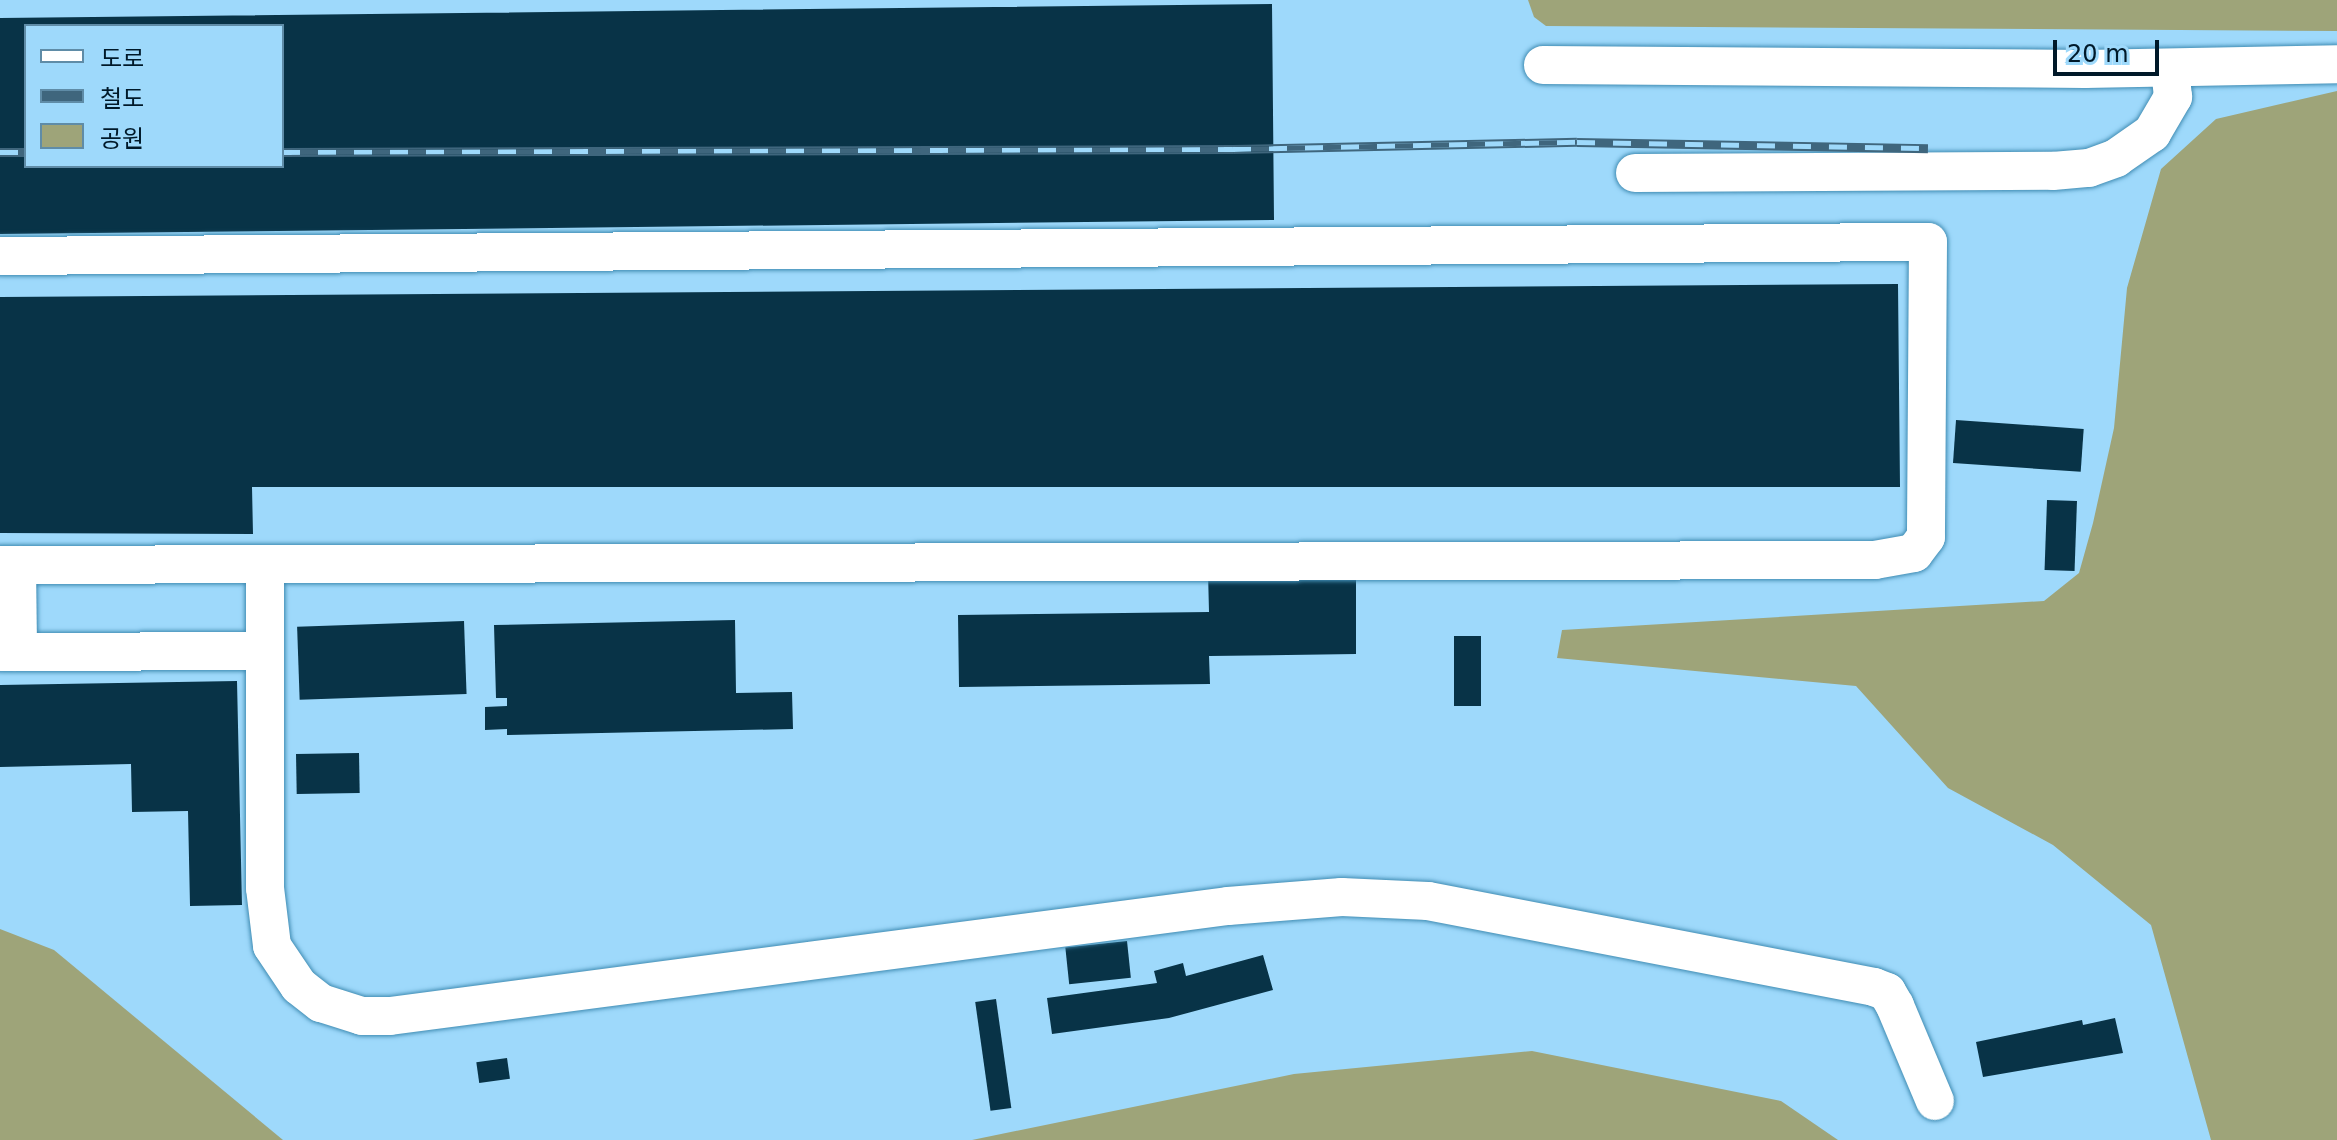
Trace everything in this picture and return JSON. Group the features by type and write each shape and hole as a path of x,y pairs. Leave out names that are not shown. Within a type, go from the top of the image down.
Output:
{"street":[{"path":"1543,65 2170,69 2337,64"},
{"path":"1635,173 2089,168 2116,158 2152,133 2173,97 2170,69"},
{"path":"0,256 1928,242 1926,537 1914,553 1875,560 9,565 9,652 265,651"},
{"path":"265,564 265,888 272,946 299,986 321,1003 341,1010 390,1016 1228,906 1342,897 1428,901 1887,992 1935,1101"}],"green space":[{"path":"1528,0 2337,0 2337,31 1546,26 1534,17"},
{"path":"2337,91 2337,1140 2211,1140 2151,925 2053,845 1948,788 1856,686 1557,658 1562,630 2044,601 2079,573 2093,523 2114,428 2127,288 2161,169 2216,119"},
{"path":"0,929 54,950 283,1140 0,1140"},
{"path":"1532,1051 1781,1101 1838,1140 972,1140 1294,1074"}],"building":[{"path":"1272,4 1274,220 0,234 0,18"},
{"path":"1898,284 1900,487 252,487 253,534 0,533 0,297"},
{"path":"1956,420 2084,429 2081,472 1953,463"},
{"path":"2047,500 2077,501 2075,571 2045,570"},
{"path":"1356,569 1356,654 1209,656 1210,684 959,687 958,615 1209,612 1208,572"},
{"path":"735,620 736,693 792,692 793,729 507,735 507,729 485,730 485,707 507,706 507,698 496,698 494,625"},
{"path":"464,621 467,694 300,700 297,627"},
{"path":"1454,636 1481,636 1481,706 1454,706"},
{"path":"237,681 242,905 190,906 188,811 132,812 131,764 0,767 0,685"},
{"path":"359,753 360,793 297,794 296,754"},
{"path":"1127,941 1131,978 1069,984 1065,947"},
{"path":"1263,955 1273,990 1169,1018 1052,1034 1047,998 1157,983 1154,971 1183,963 1186,976"},
{"path":"996,999 1011,1108 991,1111 975,1002"},
{"path":"2115,1018 2123,1053 1983,1077 1976,1042 2082,1020 2083,1025"},
{"path":"507,1058 510,1079 479,1083 476,1062"}],"railway":[{"path":"284,152 1233,149 1577,142 1928,148"},
{"path":"0,152 24,152"}]}
